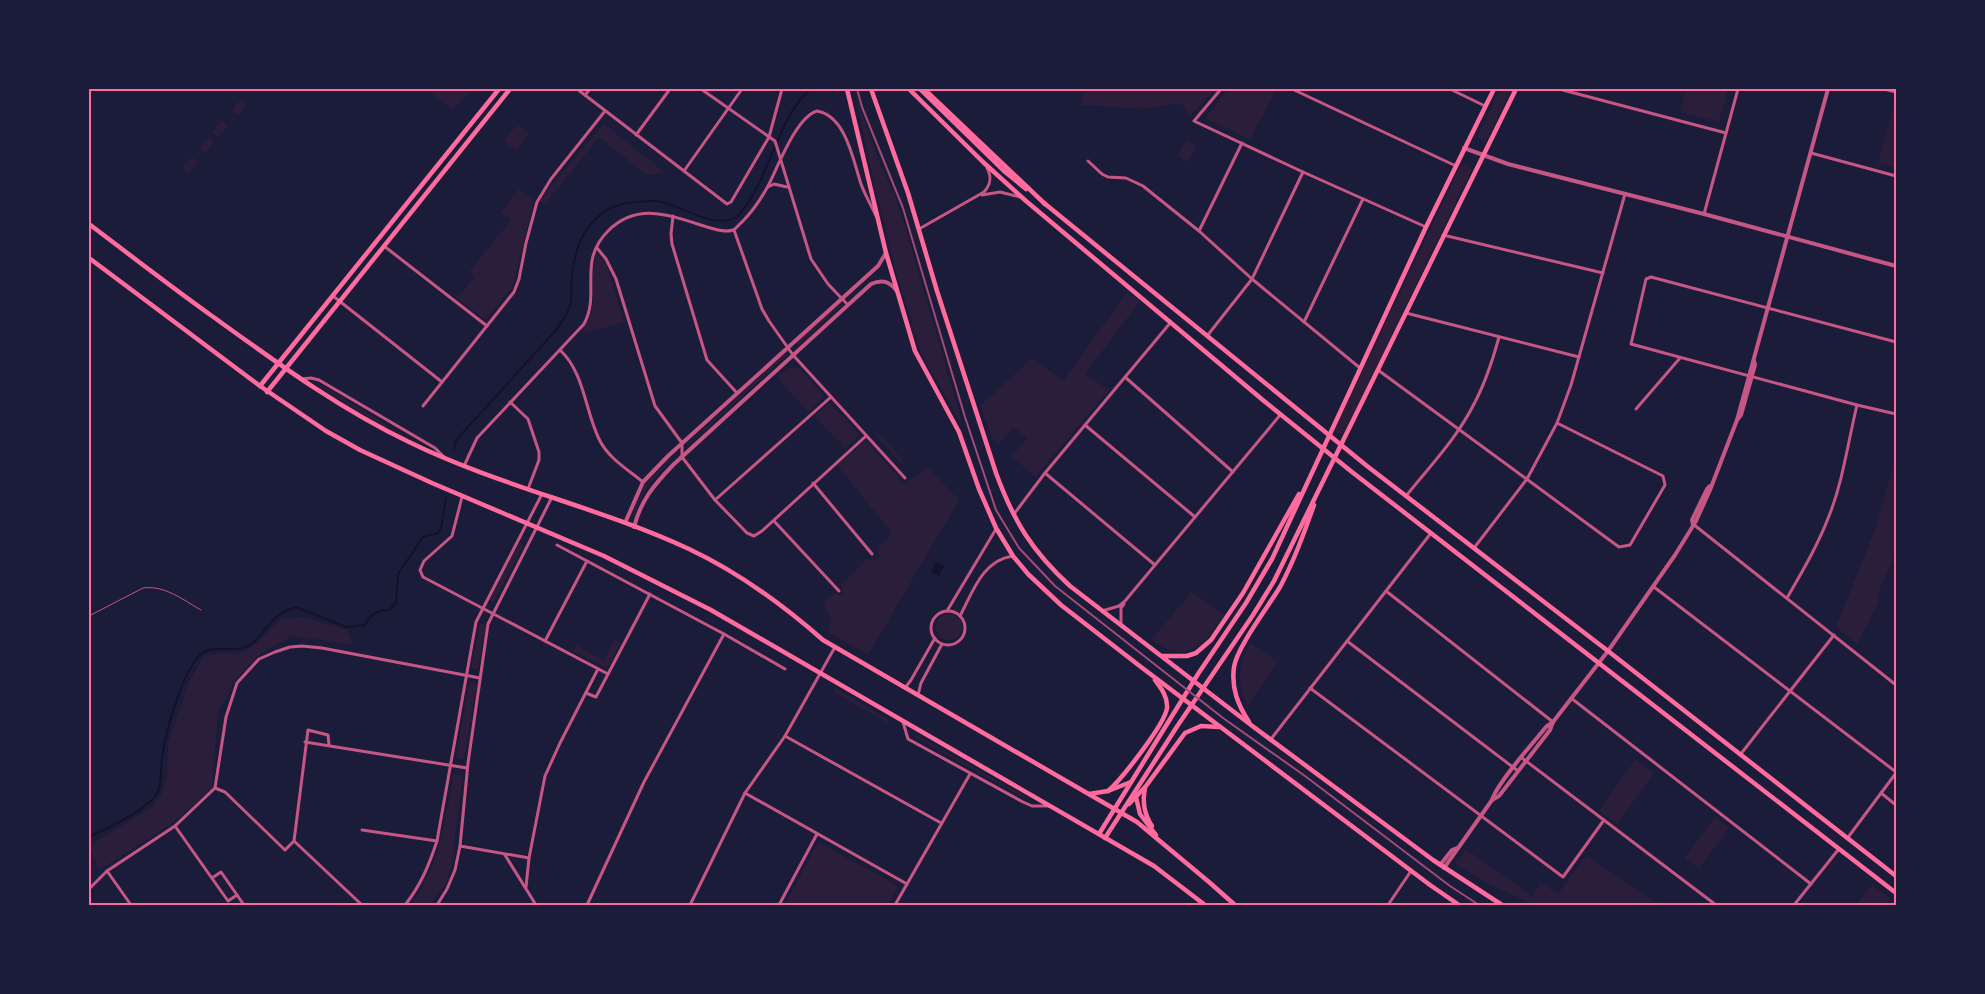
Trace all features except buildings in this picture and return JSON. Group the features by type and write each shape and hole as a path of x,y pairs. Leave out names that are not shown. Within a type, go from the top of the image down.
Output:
{"main road":[{"path":"260,386 499,89"},
{"path":"267,392 510,89"},
{"path":"847,89 886,253 918,358 957,426 978,490 996,528 1013,556 1028,574 1061,605 1456,904"},
{"path":"871,89 919,229 937,291 1005,498 1032,546 1050,567 1102,611 1251,725 1442,866 1502,905"},
{"path":"909,89 984,164 1026,201 1334,458 1896,893"},
{"path":"920,89 1004,171 1341,445 1896,876"},
{"path":"924,89 1045,204"},
{"path":"1099,834 1198,674 1246,603 1283,535 1426,227 1494,89"},
{"path":"1105,838 1147,771 1263,599 1294,541 1516,89"},
{"path":"89,224 285,370 369,422 444,458 634,527 689,550 752,584 782,605 822,640 1137,822 1235,905"},
{"path":"89,258 267,392 326,431 360,450 462,497 604,556 673,590 821,672 1167,874 1205,905"},
{"path":"1161,656 1187,656 1196,653 1210,640 1243,593 1308,481"},
{"path":"1251,725 1242,711 1235,694 1235,663 1287,573 1303,536 1319,489"},
{"path":"1108,791 1127,772 1165,715 1167,707 1164,694 1151,675"},
{"path":"1121,813 1146,786 1185,733 1201,726 1221,727"},
{"path":"1088,794 1108,791 1131,782"},
{"path":"1138,786 1136,796 1141,817 1164,844"},
{"path":"1146,786 1143,799 1144,810 1149,823 1164,844"}],"street":[{"path":"577,89 726,204 732,202 769,136 782,89"},
{"path":"585,95 590,89"},
{"path":"636,135 670,89"},
{"path":"701,89 775,141 811,260 828,284 848,305"},
{"path":"684,171 742,89"},
{"path":"1221,89 1194,120 1303,172 1426,227"},
{"path":"1292,89 1456,166"},
{"path":"1450,89 1485,106"},
{"path":"1559,89 1726,133"},
{"path":"1704,214 1738,89"},
{"path":"1492,800 1499,796 1550,730 1553,722 1600,662 1654,587 1693,524 1692,520 1696,511 1707,489 1711,486 1737,420 1750,377 1828,89"},
{"path":"1884,89 1896,92"},
{"path":"464,466 474,441 578,331 588,316 591,300 589,274 591,264 597,248 607,232 618,223 642,213 657,213 718,230 734,230 749,215 768,186 788,142 810,115 817,110 829,116 841,128 848,143 861,185 880,224"},
{"path":"423,406 514,292 520,279 536,202 551,179 605,111"},
{"path":"1199,231 1242,143"},
{"path":"1464,148 1515,166 1704,214 1896,266"},
{"path":"1811,154 1896,176"},
{"path":"1088,161 1108,177 1126,178 1143,186 1199,231 1360,368"},
{"path":"919,229 979,196 989,186 991,181 991,175 984,164"},
{"path":"1207,336 1252,278 1303,172"},
{"path":"768,186 774,184 788,187"},
{"path":"979,196 1007,193 1026,201"},
{"path":"1474,548 1527,479 1557,423 1579,356 1625,194"},
{"path":"1304,322 1362,199"},
{"path":"673,216 672,244 707,360 737,393"},
{"path":"734,230 762,309 789,346 793,355 904,478"},
{"path":"1444,235 1603,273"},
{"path":"384,246 487,326"},
{"path":"597,248 606,259 616,279 655,406 682,443 682,457 715,500 747,533 754,536 774,521 812,483 866,436"},
{"path":"625,524 643,482 682,443 878,266 886,253"},
{"path":"1896,342 1651,276 1646,279 1631,344 1750,377 1896,414"},
{"path":"634,527 642,504 650,490 682,457 870,284 882,281 889,283 898,292"},
{"path":"333,296 442,382"},
{"path":"1406,313 1579,356"},
{"path":"1013,515 1045,473 1171,322"},
{"path":"1405,496 1459,429 1474,404 1499,337"},
{"path":"560,350 571,362 598,438 607,452 643,482"},
{"path":"1636,409 1680,358"},
{"path":"1378,370 1620,548 1630,545 1665,485 1663,476 1557,423"},
{"path":"1125,377 1233,472"},
{"path":"299,379 311,378 319,380 435,448 444,458"},
{"path":"715,500 831,397"},
{"path":"510,402 528,419 539,452 539,460 528,489"},
{"path":"1787,598 1800,577 1829,516 1840,480 1857,405"},
{"path":"1102,611 1119,606 1125,601 1281,414"},
{"path":"1085,425 1195,518"},
{"path":"1045,473 1155,565"},
{"path":"812,483 872,554"},
{"path":"405,905 427,873 437,841 476,622 542,494"},
{"path":"462,497 452,536 424,561 420,570 424,577 608,674"},
{"path":"437,905 447,889 455,870 460,846 467,768 488,624 552,498"},
{"path":"774,521 840,591"},
{"path":"1693,524 1896,685"},
{"path":"947,611 996,528"},
{"path":"1271,739 1431,532"},
{"path":"557,545 724,634 785,669"},
{"path":"960,616 983,573 997,561 1013,556"},
{"path":"546,642 587,561"},
{"path":"1654,587 1896,773 1848,838"},
{"path":"1386,591 1553,722"},
{"path":"586,693 596,697 650,594"},
{"path":"1121,625 1122,608 1125,601"},
{"path":"947,611 960,616 966,630 962,639 953,644 942,644 935,638 931,630 932,622 938,614 947,611"},
{"path":"587,905 644,782 724,634"},
{"path":"1740,755 1834,635"},
{"path":"905,688 935,638"},
{"path":"1347,641 1518,771"},
{"path":"918,695 942,644"},
{"path":"89,889 107,871 175,826 216,788 226,717 237,683 246,671 259,660 290,647 302,646 322,648 480,678"},
{"path":"690,905 745,793 785,736 835,647"},
{"path":"526,888 546,776 560,743 598,669"},
{"path":"1310,688 1563,877 1604,820"},
{"path":"1571,698 1811,884"},
{"path":"903,721 908,739 1029,805 1050,806"},
{"path":"1442,866 1456,853 1457,848 1492,800 1494,793 1546,727 1553,722"},
{"path":"216,788 225,792 285,850 294,842 308,730 328,735 329,745"},
{"path":"785,736 941,824"},
{"path":"305,742 467,768"},
{"path":"1522,758 1716,905"},
{"path":"894,905 970,774"},
{"path":"745,793 906,884"},
{"path":"1881,793 1896,805"},
{"path":"175,826 228,901 237,895"},
{"path":"362,830 437,841"},
{"path":"780,905 818,834"},
{"path":"294,842 362,905"},
{"path":"460,846 530,858"},
{"path":"1794,905 1838,850"},
{"path":"505,854 536,905"},
{"path":"107,871 130,905"},
{"path":"1388,905 1411,871"},
{"path":"212,878 221,872 244,905"}],"lane":[{"path":"89,616 143,588 152,587 170,592 201,610"}],"shaded area":[{"path":"427,89 471,89 453,110"},
{"path":"1081,89 1215,89 1190,116 1181,103 1143,109 1081,105 1084,91"},
{"path":"1228,89 1276,89 1250,140 1205,118"},
{"path":"1500,89 1512,89 1486,142 1477,137"},
{"path":"1686,89 1728,89 1719,122 1680,112"},
{"path":"855,93 880,164 894,193 905,226 963,426 922,356 898,279 877,199"},
{"path":"1896,98 1896,168 1878,163"},
{"path":"241,99 247,104 238,115 232,111"},
{"path":"222,120 228,125 218,137 212,132"},
{"path":"604,124 665,173 646,175 599,137 545,204 539,200"},
{"path":"517,125 529,134 516,151 504,141"},
{"path":"208,137 214,142 205,154 199,149"},
{"path":"1186,140 1197,146 1188,162 1177,156"},
{"path":"192,157 198,162 188,173 182,168"},
{"path":"1461,164 1472,169 1343,436 1334,431"},
{"path":"519,189 534,201 513,286 486,320 456,298 475,277 469,272 511,220 501,212"},
{"path":"596,253 607,266 624,322 583,334 581,330 590,318 593,301 592,274"},
{"path":"1127,292 1140,301 1085,374 1109,390 1035,477 1012,456 1027,438 1013,427 999,444 992,438 980,406 1032,358 1063,381"},
{"path":"841,302 843,304 798,346 796,343"},
{"path":"785,353 787,355 689,445 690,442"},
{"path":"789,368 800,368 824,397 808,412 777,377"},
{"path":"313,383 328,389 413,441 380,424"},
{"path":"829,402 860,435 845,448 815,416"},
{"path":"877,432 902,459 902,464 874,433"},
{"path":"866,441 905,485 927,467 959,500 868,655 828,632 831,620 823,604 834,593 840,595 843,593 841,585 866,559 876,560 879,557 878,548 892,533 837,465"},
{"path":"1896,454 1896,552 1876,598 1879,601 1857,644 1836,627 1876,527"},
{"path":"669,460 646,488 633,517 631,517 644,486"},
{"path":"520,542 524,545 494,602 489,600"},
{"path":"936,562 944,566 939,576 931,572"},
{"path":"1192,592 1224,614 1209,635 1202,643 1185,651 1164,648 1151,640"},
{"path":"949,614 958,618 962,627 958,636 949,640 940,636 936,627 940,618"},
{"path":"301,617 347,630 353,645 293,636 260,654 234,682 218,712 212,789 170,825 99,870 89,846 152,807 162,793 167,778 168,744 189,681 204,656 220,653 242,653 256,644 280,619"},
{"path":"480,623 486,625 478,669 471,668"},
{"path":"614,639 621,643 608,667 573,651 576,645 604,660"},
{"path":"1250,643 1278,662 1247,708 1241,690 1240,675 1243,660"},
{"path":"469,682 477,683 464,759 456,758"},
{"path":"834,687 887,718 889,724 835,693"},
{"path":"914,734 1030,799 1020,796 917,738"},
{"path":"1635,760 1654,773 1617,824 1599,811"},
{"path":"454,774 463,775 451,868 446,883 430,905 411,905 421,890 435,859 444,826"},
{"path":"1715,817 1729,828 1699,869 1685,858"},
{"path":"818,842 898,886 888,905 785,905"},
{"path":"1466,849 1532,896 1541,883 1558,894 1586,855 1660,905 1533,905 1485,882 1455,864"},
{"path":"1872,885 1891,899 1886,905 1856,905"}],"waterway":[{"path":"454,450 458,438 557,329 565,317 571,303 572,274 577,251 586,230 593,221 613,207 651,201 662,202 700,217 721,221 730,220 738,216 757,188 791,112 800,99 811,89"},
{"path":"89,837 134,813 156,795 160,782 161,762 170,721 185,679 201,653 212,649 237,649 248,646 258,638 274,619 285,611 296,607 346,627 365,625 374,613 389,610 396,603 398,574 423,537 438,533 441,528 446,498"}],"railway":[{"path":"857,89 862,107 903,208 965,417 996,510 1019,548 1055,586 1223,718 1305,776 1450,886 1479,905"}]}
